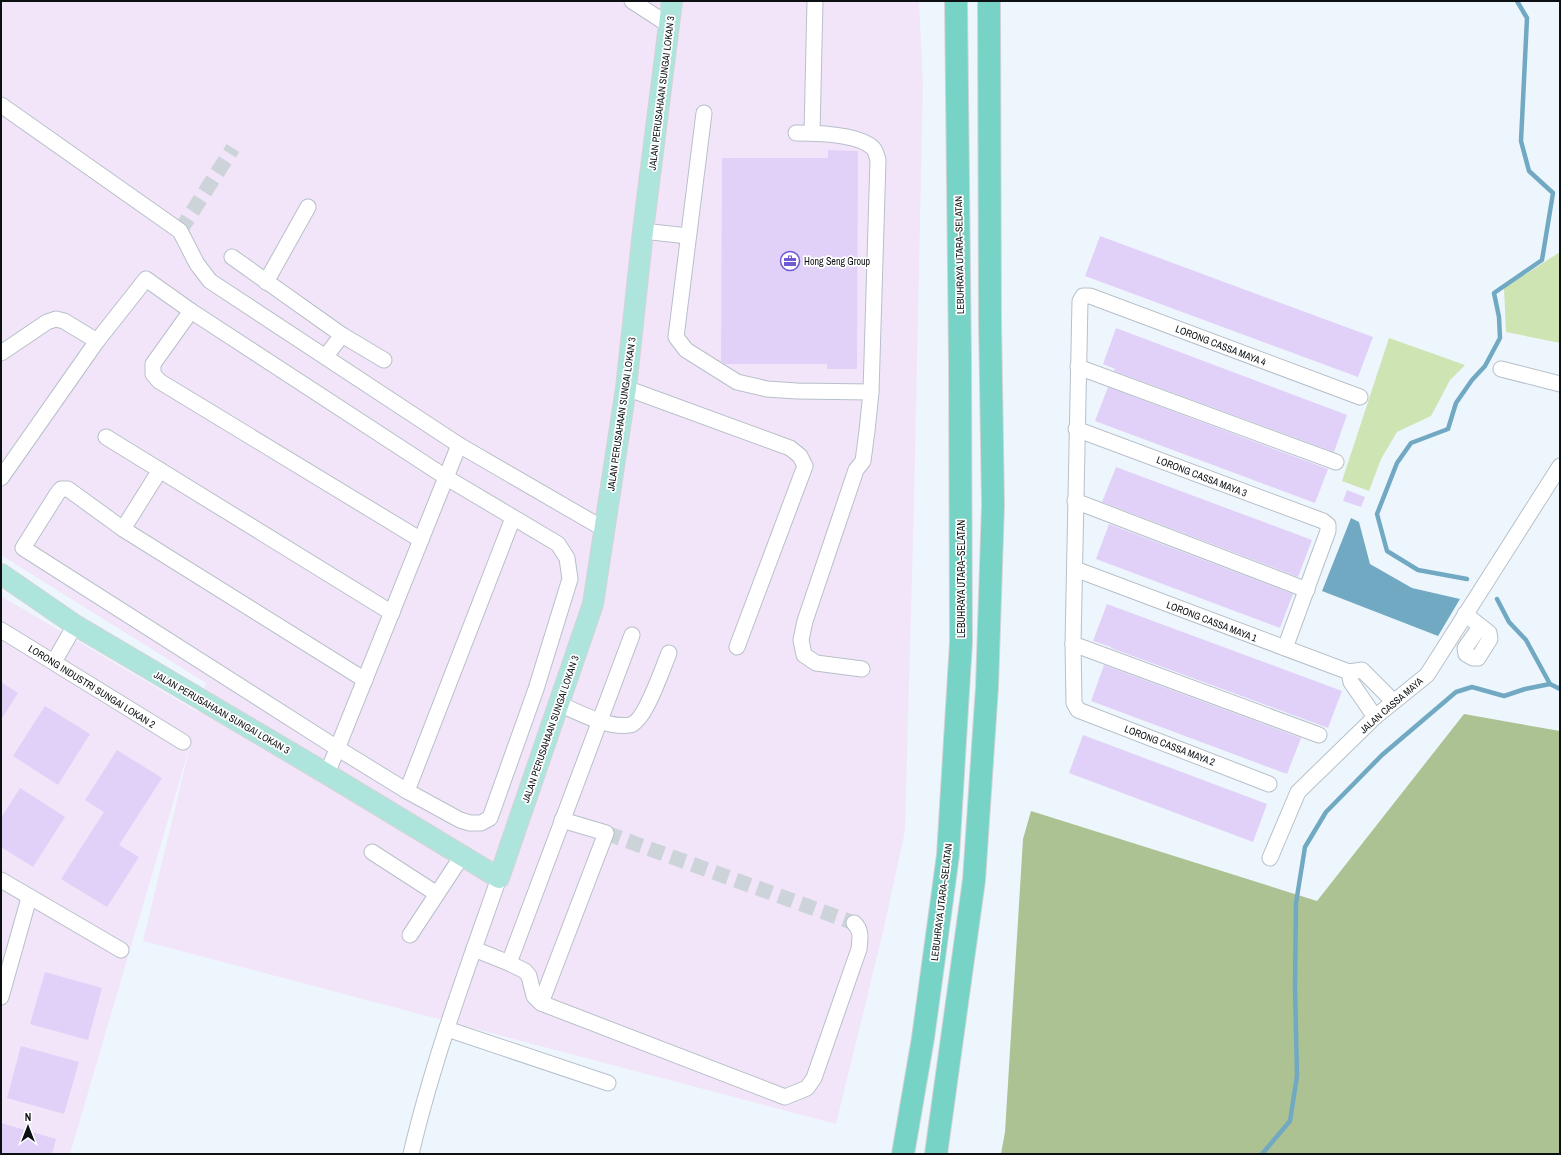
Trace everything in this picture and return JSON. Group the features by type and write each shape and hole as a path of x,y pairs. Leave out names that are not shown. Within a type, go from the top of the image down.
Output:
{"highway":[{"name":"LEBUHRAYA UTARA–SELATAN","path":"903,1154 923,1038 948,855 961,642 956,1"},
{"path":"936,1154 974,880 987,687 993,505 990,322 989,1"}],"main road":[{"name":"JALAN PERUSAHAAN SUNGAI LOKAN 3","path":"1,574 75,625 499,878 593,604 626,388 643,231 672,1"}],"street":[{"path":"632,1 670,25"},
{"path":"812,133 816,1"},
{"path":"1,105 180,231 197,264 210,281 326,356 458,450 604,529"},
{"path":"704,113 676,337 686,350 737,382 766,389 871,392"},
{"path":"796,133 846,136 874,149 878,160 871,392 868,431 863,461 856,470 805,622 802,640 804,655 816,664 862,669"},
{"path":"266,282 308,207"},
{"path":"643,231 688,236"},
{"path":"232,257 342,335 384,360"},
{"path":"1,478 97,341 146,279 186,308 447,478 558,544 567,558 570,579 536,688 490,818 481,823 470,823 460,820 407,791 23,548 61,489 68,489 122,529 365,680"},
{"name":"LORONG CASSA MAYA 4","path":"1078,367 1080,302 1083,296 1090,296 1360,397"},
{"path":"186,308 153,364 153,374 159,381 422,540"},
{"path":"1,353 47,322 56,319 64,321 97,341"},
{"path":"326,356 342,335"},
{"path":"1319,735 1073,644 1078,367 1336,462"},
{"path":"1501,370 1560,384"},
{"path":"626,388 790,448 800,456 805,466 737,646"},
{"name":"LORONG CASSA MAYA 3","path":"1076,429 1328,525 1328,531 1306,590"},
{"path":"106,437 392,613"},
{"path":"327,774 458,450"},
{"name":"JALAN CASSA MAYA","path":"1270,858 1298,792 1375,717 1427,675 1560,466"},
{"path":"122,529 160,470"},
{"path":"1075,501 1306,590 1285,648"},
{"path":"407,791 513,518"},
{"name":"LORONG CASSA MAYA 1","path":"1075,569 1349,672 1362,670 1393,701"},
{"path":"1465,614 1474,620 1480,627"},
{"path":"54,662 75,625"},
{"name":"LORONG INDUSTRI SUNGAI LOKAN 2","path":"1,630 183,742"},
{"path":"509,963 632,635"},
{"name":"LORONG CASSA MAYA 2","path":"1073,644 1074,703 1078,710 1270,784"},
{"path":"559,704 614,725 631,725 637,722 645,711 669,653"},
{"path":"1349,672 1351,682 1375,717"},
{"path":"541,1003 606,833 562,820"},
{"path":"372,852 437,894"},
{"path":"410,935 462,856"},
{"path":"411,1154 421,1113 447,1029 499,878"},
{"path":"1,880 29,898 75,922 121,950"},
{"path":"1,997 29,898"},
{"path":"474,949 509,963 524,971 529,976 534,996 541,1003 785,1097 807,1088 814,1078 859,949 860,934 858,927 854,923"},
{"path":"447,1029 608,1084"}],"shaded area":[{"path":"1,1 919,1 923,85 905,831 884,928 836,1124 143,941 191,742 70,1154 1,1154 1,596 198,712 206,683 1,555"}],"green space":[{"path":"1560,252 1560,343 1506,332 1504,288"},
{"path":"1389,338 1465,365 1450,380 1431,416 1397,432 1381,459 1369,491 1342,481"},
{"path":"1464,714 1560,731 1560,1154 1001,1154 1005,1132 1023,839 1031,811 1317,901"}],"water":[{"path":"1351,518 1359,522 1370,564 1412,588 1460,599 1438,636 1322,591"}],"building":[{"name":"Hong Seng Group","path":"828,150 858,151 857,369 827,369 827,364 725,364 721,361 722,158 828,158"},
{"path":"1100,236 1373,337 1358,377 1085,276"},
{"path":"1116,328 1347,415 1334,452 1114,371 1115,369 1103,364"},
{"path":"1108,387 1328,469 1315,503 1095,421"},
{"path":"1116,467 1312,540 1298,577 1102,502"},
{"path":"1347,490 1365,497 1361,507 1343,501"},
{"path":"1109,524 1293,594 1280,628 1096,559"},
{"path":"1107,604 1342,691 1328,728 1093,641"},
{"path":"1104,665 1301,738 1287,774 1091,701"},
{"path":"1,682 18,693 1,720"},
{"path":"45,706 90,734 58,785 13,756"},
{"path":"1083,735 1267,804 1253,842 1069,773"},
{"path":"117,750 162,778 119,845 139,857 107,907 61,879 104,812 85,800"},
{"path":"20,788 65,817 33,867 1,847 1,818"},
{"path":"45,972 102,988 88,1040 30,1024"},
{"path":"21,1046 79,1062 64,1114 7,1098"},
{"path":"1,1123 56,1139 52,1154 1,1154"}],"waterway":[{"path":"1467,579 1418,570 1387,551 1377,514 1397,463 1411,443 1448,429 1456,403 1472,380 1485,366 1500,338 1499,317 1494,293 1542,260 1553,193 1529,171 1521,141 1527,18 1517,1"},
{"path":"1497,599 1509,622 1526,640 1550,684"},
{"path":"1262,1154 1290,1121 1297,1076 1295,987 1296,903 1305,847 1326,812 1382,755 1456,692 1472,687 1504,696 1525,689 1550,684 1560,689"}],"tunnel":[{"path":"180,231 233,148"},
{"path":"606,833 854,923"}],"place":[{"name":"Hong Seng Group","path":"790,261"}]}
